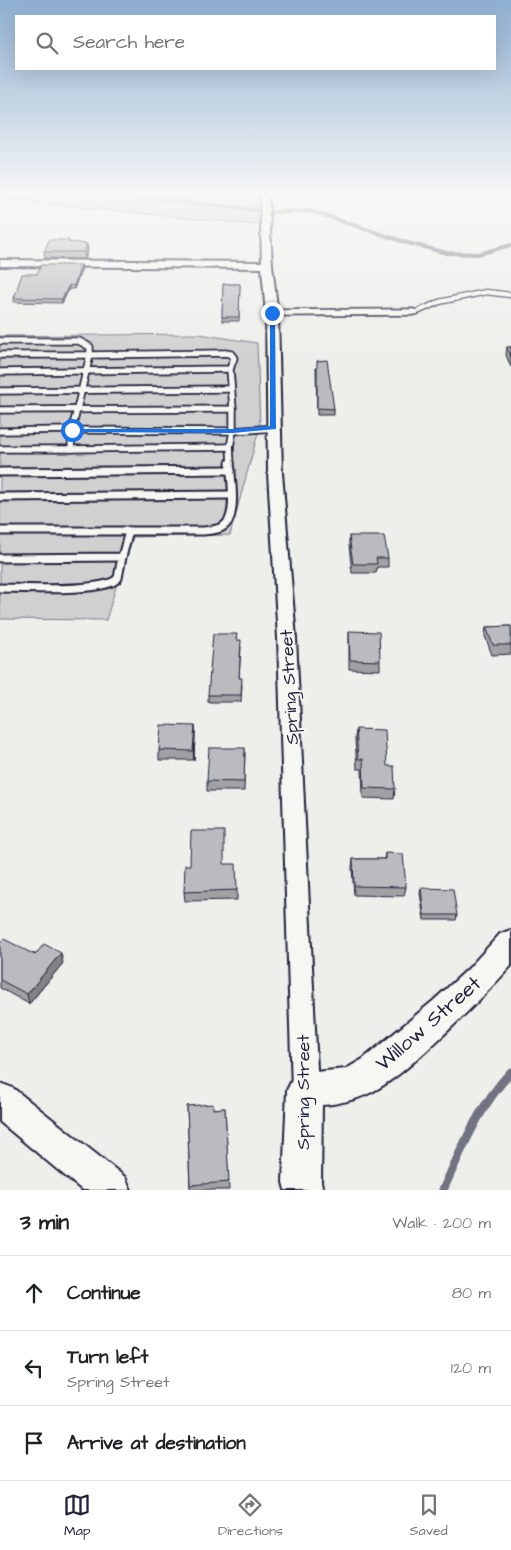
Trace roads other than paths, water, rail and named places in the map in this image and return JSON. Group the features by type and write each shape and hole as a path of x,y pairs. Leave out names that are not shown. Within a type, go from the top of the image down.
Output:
{"street":[{"name":"Spring Street","path":"266,249 272,313 274,428 287,638 305,1090 300,1187"},
{"path":"0,263 267,265"},
{"name":"Willow Street","path":"305,1090 337,1087 357,1082 386,1065 453,1005 496,962 511,943"},
{"path":"0,1100 112,1190"}],"lane":[{"path":"272,313 417,312 438,302 480,293 511,295"},
{"path":"0,341 79,341 90,347 90,355 72,430 71,448"},
{"path":"0,355 225,353 231,354 234,358 230,368 233,431 230,447 231,519 227,524 219,529 204,531 0,531"},
{"path":"0,372 189,371 230,368"},
{"path":"0,391 231,389"},
{"path":"0,410 232,409"},
{"path":"0,431 233,431 274,428"},
{"path":"0,449 230,447"},
{"path":"0,472 231,470"},
{"path":"0,497 231,495"},
{"path":"0,588 82,588 108,585 116,581 119,575 129,531"},
{"path":"0,558 122,557"}],"waterway":[{"path":"430,249 447,253 478,254 498,249"},
{"path":"443,1190 480,1113 511,1072"}]}
